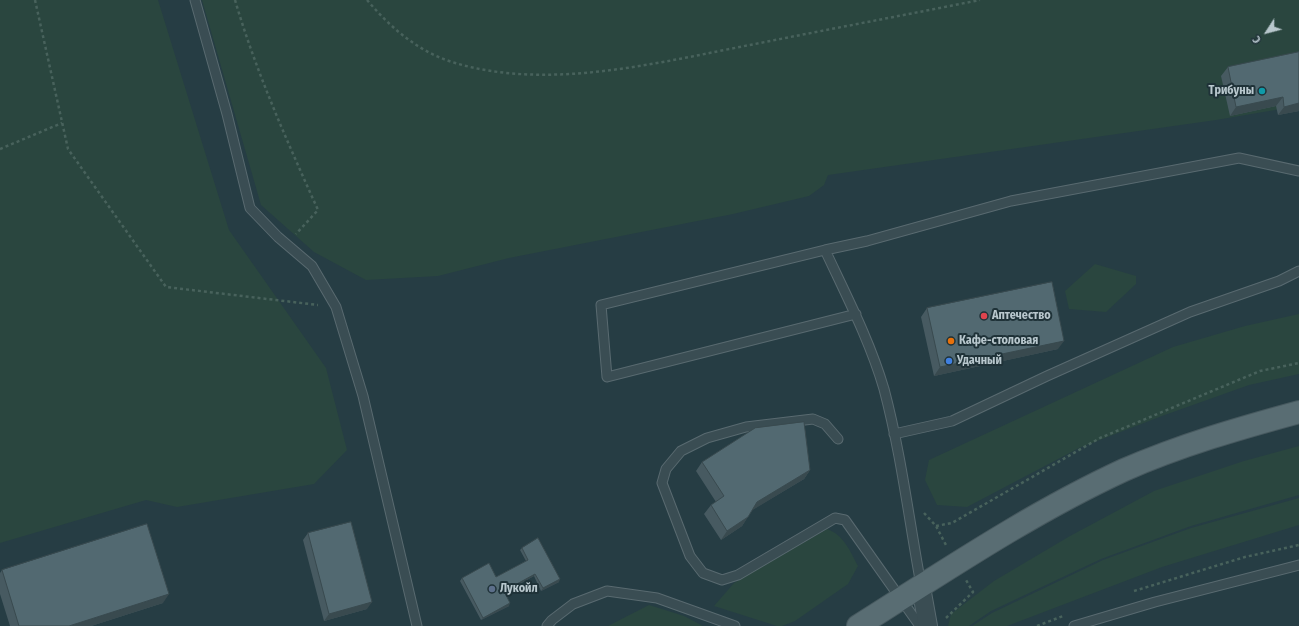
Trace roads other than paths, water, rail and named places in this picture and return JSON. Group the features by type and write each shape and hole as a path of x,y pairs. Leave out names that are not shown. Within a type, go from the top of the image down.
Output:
{"main road":[{"path":"858,626 1048,508 1125,470 1218,434 1299,412"}],"street":[{"path":"921,587 928,626"}],"lane":[{"path":"195,0 227,114 250,208 286,244 312,266 336,307 362,396 417,626"},
{"path":"856,314 607,377 600,305 867,241 1011,201 1239,158 1299,171"},
{"path":"825,250 856,314 883,388 894,434 921,587"},
{"path":"894,434 952,421 1047,376 1190,312 1279,281 1299,271"},
{"path":"838,439 825,424 813,419 746,427 707,438 681,451 666,469 662,483 690,556 703,573 722,580 738,575 836,518 844,520 920,626"},
{"path":"1074,626 1155,602 1299,565"},
{"path":"547,626 552,620 573,604 607,591 657,598 735,626"}],"place":[{"name":"Трибуны","path":"1262,91"},
{"name":"Аптечество","path":"984,316"},
{"name":"Кафе-столовая","path":"951,341"},
{"name":"Удачный","path":"949,361"},
{"name":"Лукойл","path":"492,589"}]}
